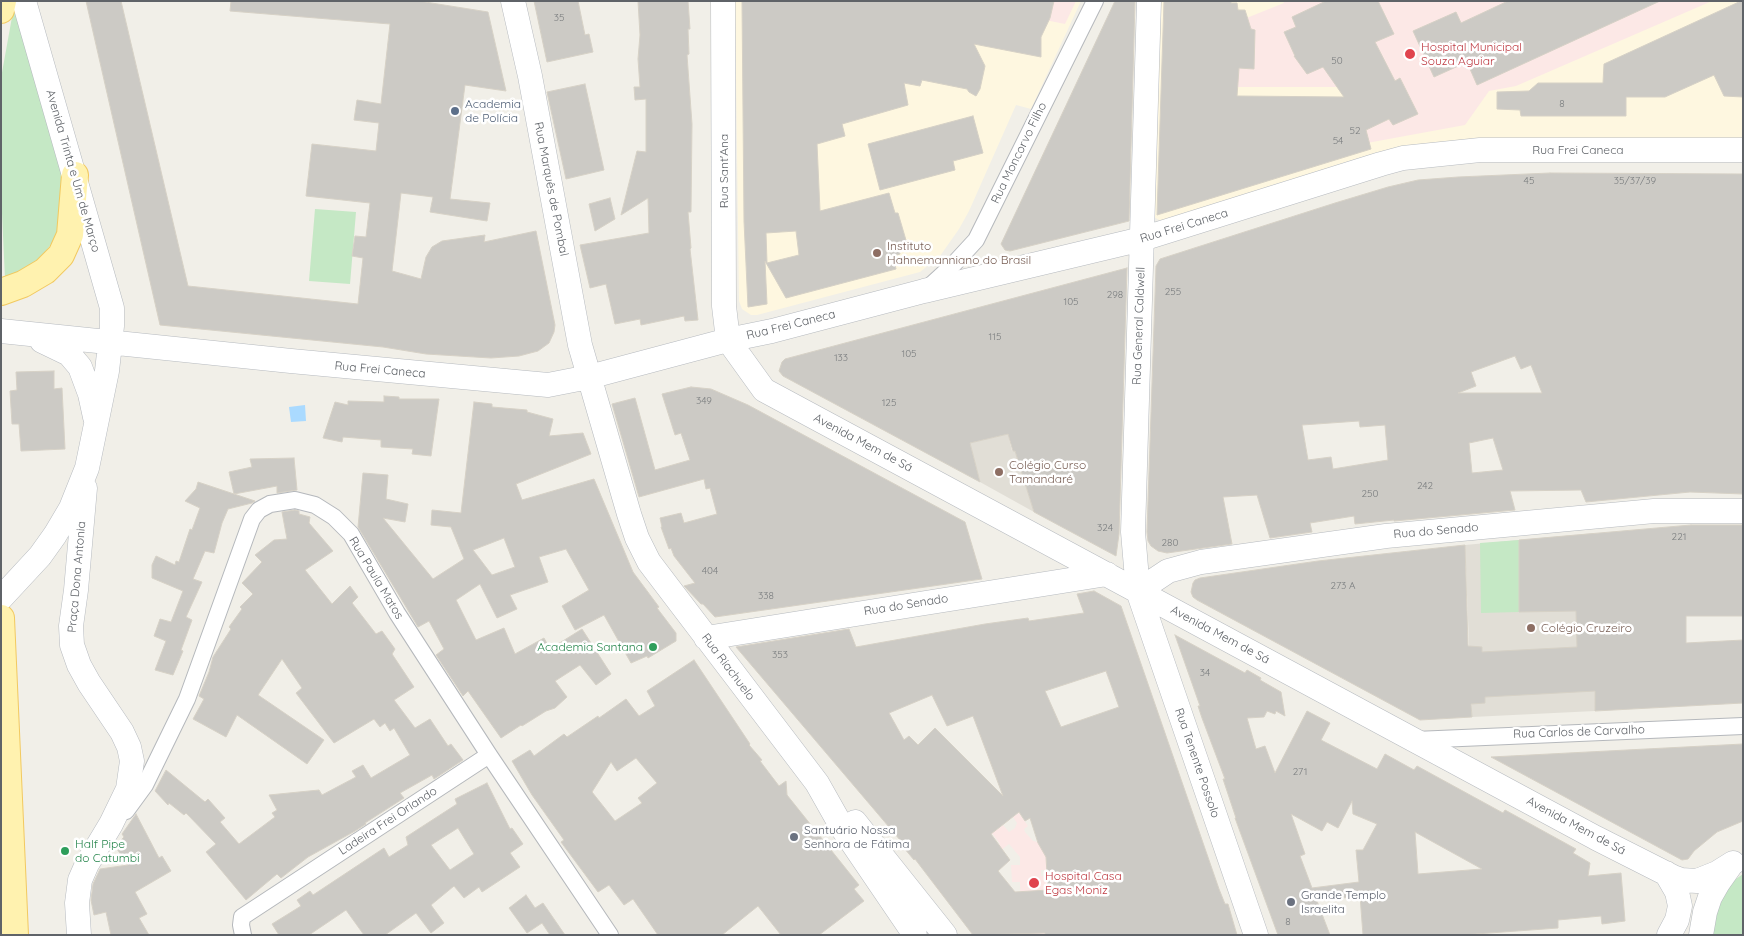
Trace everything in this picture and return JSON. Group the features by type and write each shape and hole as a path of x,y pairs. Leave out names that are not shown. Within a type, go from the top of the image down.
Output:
{"main road":[{"path":"1,10 4,1"},
{"name":"Avenida Trinta e Um de Março","path":"24,1 112,308 111,343"},
{"name":"Rua Marquês de Pombal","path":"513,1 530,76 576,329 589,377"},
{"name":"Rua Sant'Ana","path":"723,1 724,306 728,340"},
{"name":"Rua General Caldwell","path":"1138,591 1132,532 1149,1"},
{"name":"Rua Frei Caneca","path":"1,331 548,385 589,377 924,291 1142,239 1403,158 1480,150 1743,150"},
{"path":"1,292 31,280 45,271 61,255 70,235 75,175"},
{"path":"30,334 69,354 80,367 90,394 97,426"},
{"name":"Avenida Mem de Sá","path":"728,340 764,390 1596,838 1681,880 1697,881 1717,873 1738,861"},
{"path":"1,598 40,556 71,508 87,468 97,426 111,343"},
{"name":"Rua Riachuelo","path":"589,377 629,514 649,562 817,783 843,829 915,935"},
{"name":"Praça Dona Antonia","path":"79,935 77,903 80,880 128,790 131,774 131,753 115,719 89,683 79,665 72,645 71,626 87,468"},
{"name":"Rua do Senado","path":"1138,591 1168,572 1201,562 1386,536 1654,511 1743,510"},
{"name":"Rua do Senado","path":"706,638 1107,574"},
{"name":"Rua Tenente Possolo","path":"1138,591 1256,935"},
{"path":"1,618 15,935"},
{"path":"817,783 852,818 945,935"},
{"path":"1701,935 1710,897 1722,876 1738,861"},
{"path":"1666,873 1677,892 1680,906 1677,920 1668,935"}],"street":[{"name":"Rua Moncorvo Filho","path":"924,291 952,266 976,240 1095,1"},
{"name":"Rua Paula Matos","path":"111,824 123,816 145,785 155,760 187,699 252,519 259,510 270,504 295,500 315,505 334,517 351,534 397,613 489,755 610,935"},
{"name":"Rua Carlos de Carvalho","path":"1415,740 1743,726"},
{"path":"131,753 138,760 146,763 151,764 155,760"},
{"name":"Ladeira Frei Orlando","path":"243,935 242,917 489,755"}],"shaded area":[{"path":"735,1 1081,1 1031,109 1016,105 969,211 940,256 920,272 751,315 742,309 739,301"},
{"path":"951,1 1076,1 1065,24"},
{"path":"1160,1 1743,1 1743,138 1490,140 1394,150 1365,156 1161,221 1154,217"},
{"name":"Hospital Municipal Souza Aguiar","path":"1283,1 1712,1 1516,86 1489,91 1465,125 1367,143 1353,87 1228,87 1239,21 1284,3"},
{"name":"Colégio Curso Tamandaré","path":"1008,434 1012,451 1015,451 1034,512 980,482 970,443"},
{"name":"Colégio Cruzeiro","path":"1594,533 1595,711 1472,717 1465,545"},
{"name":"Hospital Casa Egas Moniz","path":"1019,813 1028,826 1024,829 1025,832 1033,841 1038,842 1046,856 1047,870 1041,870 1041,876 1047,876 1048,884 1048,890 1042,890 1045,935 1015,935 1014,912 1021,911 1020,882 1012,882 1011,865 1020,865 1020,857 1009,844 943,896 933,883 1000,844 992,833 1003,825 1009,832 1015,828 1017,823 1013,817"}],"green space":[{"path":"14,6 49,122 67,197 56,237 49,247 40,258 26,269 5,279 1,191 1,78"},
{"path":"315,209 356,212 350,284 309,281"},
{"path":"1519,540 1519,612 1481,613 1480,543"},
{"path":"1743,874 1743,935 1707,935 1709,922 1733,881"}],"water":[{"path":"305,405 306,421 291,422 289,407"}],"building":[{"path":"86,1 121,1 188,286 358,304 363,258 352,256 355,236 366,237 370,203 306,196 312,144 376,151 379,123 354,120 357,100 381,104 390,24 230,11 231,1 419,1 488,12 506,91 465,85 450,199 490,203 487,221 430,212 433,197 401,193 392,271 421,279 426,257 432,247 442,241 485,235 484,242 536,231 555,325 549,343 538,351 519,356 491,358 426,354 383,347 160,325"},
{"path":"534,1 578,1 585,35 589,34 593,52 547,62"},
{"path":"638,1 688,1 690,29 688,29 689,54 687,55 692,124 691,212 688,212 698,320 685,321 684,316 641,325 640,319 615,324 606,284 590,288 580,245 649,233 648,198 621,215 637,151 646,152 646,99 635,100 634,87 640,87"},
{"path":"742,1 1054,1 1050,18 1041,37 1041,57 974,44 985,66 980,89 976,96 967,89 922,80 920,86 904,83 908,105 842,124 845,136 817,144 820,211 889,193 895,213 898,213 908,247 899,250 900,254 893,256 896,269 786,298 765,261 767,304 748,307 744,221","holes":["796,231 799,255 767,263 766,233"]},
{"path":"1115,1 1135,1 1129,221 1010,251 1005,250 1001,244"},
{"path":"1164,1 1231,1 1231,3 1237,3 1238,10 1245,10 1251,29 1255,30 1254,69 1239,68 1237,96 1344,97 1323,67 1307,74 1294,56 1284,32 1296,27 1292,17 1326,1 1378,1 1394,34 1375,42 1395,81 1400,78 1418,114 1393,125 1389,119 1366,130 1371,149 1157,215"},
{"path":"1508,1 1660,1 1477,85 1467,62 1434,77 1413,31 1456,12 1461,23"},
{"path":"1743,1 1743,97 1724,96 1714,75 1665,97 1626,97 1626,116 1521,116 1520,110 1497,109 1497,92 1529,91 1538,83 1603,83 1604,64"},
{"path":"585,84 604,170 566,179 547,92"},
{"path":"973,116 983,153 953,161 955,170 880,190 868,144"},
{"path":"1550,173 1743,174 1743,494 1690,492 1586,502 1581,490 1510,491 1515,510 1355,524 1354,516 1310,523 1312,532 1270,538 1257,495 1223,497 1232,544 1167,553 1158,551 1151,546 1148,541 1147,532 1156,266 1160,259 1388,187 1418,180","holes":["1515,356 1521,369 1531,365 1542,393 1458,393 1476,386 1471,372","1359,421 1360,427 1385,425 1388,460 1333,469 1331,457 1308,460 1302,425","1493,438 1503,470 1472,473 1469,443"]},
{"path":"610,198 615,219 595,231 589,204"},
{"path":"1127,268 1119,534 1116,556 1034,512 1008,434 970,443 980,482 783,376 779,371 785,359"},
{"path":"54,371 54,389 62,388 65,449 21,451 19,424 12,424 10,391 17,390 16,372"},
{"path":"691,387 711,389 748,405 965,522 982,579 715,617 684,586 695,583 674,556 671,548 669,549 661,527 660,518 681,513 684,523 717,514 710,488 706,489 704,479 639,497 612,404 635,398 655,470 690,460 681,433 675,435 662,394"},
{"path":"384,396 399,397 399,399 439,399 431,456 412,454 413,449 381,447 381,440 343,437 342,442 323,438 335,402 348,405 348,401 384,402"},
{"path":"474,402 492,404 492,407 527,410 527,412 553,419 549,436 583,433 591,454 516,484 522,500 594,479 633,572 676,633 676,641 648,658 647,656 631,663 604,615 575,630 562,606 589,590 566,549 539,557 548,582 510,595 517,609 497,618 480,584 456,600 476,640 504,628 515,654 544,638 550,649 582,629 611,674 596,685 580,665 555,681 567,697 555,708 546,711 501,738 468,691 463,696 436,655 444,649 429,621 418,627 358,527 363,473 388,475 386,499 408,504 405,522 383,518 433,579 464,559 451,527 431,525 432,510 461,513","holes":["504,538 515,567 492,575 473,550"]},
{"path":"294,458 297,490 277,493 277,486 234,494 229,472 252,467 250,459"},
{"path":"198,482 255,501 228,509 214,553 205,551 193,579 202,582 186,617 192,620 181,650 183,651 173,675 155,670 166,641 154,636 160,619 171,622 183,591 152,578 152,565 156,556 175,565 176,561 179,562 190,529 192,530 200,508 185,501 196,489"},
{"path":"299,511 299,514 310,517 309,523 333,551 305,570 332,604 350,586 358,597 352,603 376,634 382,631 395,649 392,654 414,687 394,700 415,728 430,719 448,746 451,744 463,760 434,779 432,775 400,793 404,798 355,831 308,857 281,878 277,874 246,900 206,852 216,844 186,813 184,815 169,803 168,805 155,791 166,770 205,802 208,799 225,818 220,822 239,844 275,817 272,813 277,810 269,795 319,790 322,795 356,777 352,771 363,765 371,778 410,755 394,728 390,731 385,723 380,727 374,719 334,743 296,693 302,688 282,659 258,695 324,740 307,764 237,715 226,737 193,719 204,699 199,696 213,657 231,629 229,627 242,609 240,607 253,594 242,583 262,562 255,555 274,540 287,539 282,512"},
{"path":"1691,525 1743,525 1743,616 1686,616 1686,643 1743,640 1743,703 1595,711 1595,691 1485,697 1485,703 1471,704 1472,717 1420,720 1197,600 1191,592 1193,583 1200,578 1318,561 1465,545 1468,646 1482,647 1482,652 1577,647 1576,611 1519,612 1519,540"},
{"path":"1094,591 1121,606 1219,889 1225,904 1228,904 1237,935 1045,935 1045,933 973,935 915,859 904,848 906,847 736,647 849,629 856,647 985,624 1028,618 1029,621 1084,613 1077,594","holes":["1106,671 1119,707 1061,727 1045,691","932,695 947,726 973,716 1003,796 935,728 918,745 909,736 904,740 889,713","1019,812 1025,821 1030,818 1038,843 1046,857 1048,890 1015,892 998,871 1010,860 991,834"]},
{"path":"1175,635 1245,673 1247,670 1281,692 1285,716 1276,711 1275,714 1267,711 1264,717 1247,718 1256,749 1265,746 1275,773 1307,711 1330,723 1321,740 1377,769 1385,754 1414,770 1417,766 1503,813 1505,810 1576,849 1573,853 1590,863 1588,876 1621,873 1625,921 1602,924 1601,916 1558,920 1558,928 1462,935 1363,935 1360,896 1317,901 1330,935 1278,935 1235,818 1223,779 1225,779 1198,706 1200,706","holes":["1352,801 1353,814 1377,824 1363,850 1356,850 1359,882 1312,888 1300,856 1305,854 1291,814 1322,831 1327,822 1338,828","1415,832 1482,869 1418,874"]},
{"path":"694,660 749,745 762,760 760,761 779,786 786,781 787,795 859,885 854,889 864,901 819,935 781,935 758,906 722,935 658,935 633,899 624,905 609,885 598,892 561,842 564,840 532,795 512,761 530,750 534,756 564,734 567,737 626,699 639,716 655,706 647,691","holes":["636,758 657,783 638,798 642,803 615,821 592,792 611,762 617,771"]},
{"path":"1743,744 1743,821 1717,832 1694,851 1688,859 1682,860 1491,757"},
{"path":"487,783 510,829 512,828 523,844 510,853 520,867 482,892 479,887 464,898 454,886 431,905 444,923 431,933 416,913 385,935 364,935 346,910 309,935 279,935 272,924 301,906 297,900 310,891 313,895 384,848 389,857 408,845 406,837 457,804 455,799","holes":["458,828 474,854 450,870 431,845"]},
{"path":"136,814 159,858 162,856 171,871 135,892 147,914 139,918 149,935 111,935 106,912 94,915 91,900 93,884 100,869 128,865 115,846 124,837 122,834"},
{"path":"526,895 535,908 543,903 565,935 550,935 542,923 527,933 509,908"}],"place":[{"name":"Hospital Municipal Souza Aguiar","path":"1410,54"},
{"name":"Academia de Polícia","path":"455,111"},
{"name":"Instituto Hahnemanniano do Brasil","path":"877,253"},
{"name":"Colégio Curso Tamandaré","path":"999,472"},
{"name":"Colégio Cruzeiro","path":"1531,628"},
{"name":"Academia Santana","path":"653,647"},
{"name":"Santuário Nossa Senhora de Fátima","path":"794,837"},
{"name":"Half Pipe do Catumbi","path":"65,851"},
{"name":"Hospital Casa Egas Moniz","path":"1034,883"},
{"name":"Grande Templo Israelita","path":"1291,902"}]}
